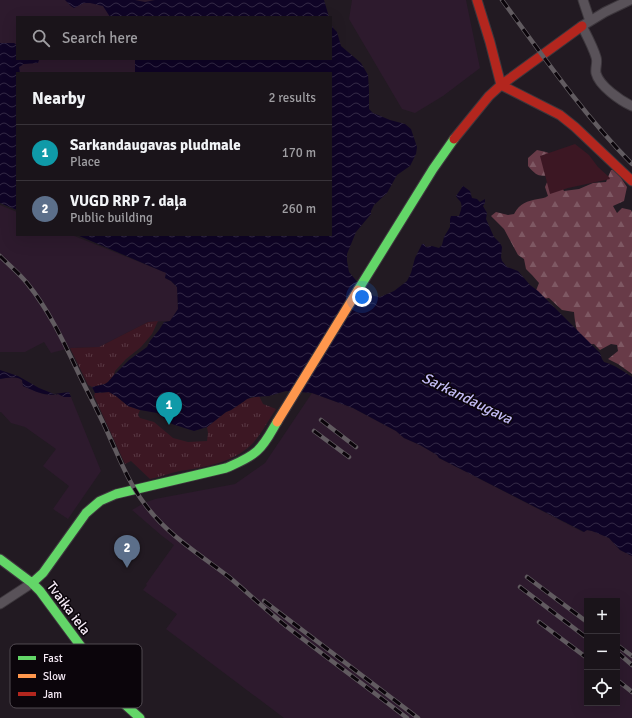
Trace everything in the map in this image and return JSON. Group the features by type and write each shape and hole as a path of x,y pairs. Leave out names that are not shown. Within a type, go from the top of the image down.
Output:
{"street":[{"path":"477,0 490,40 501,85 560,115 585,135 632,181"},
{"path":"583,0 590,21"},
{"path":"0,604 32,584 44,573 86,513 99,501 116,494 226,468 240,462 257,450 263,444 433,169 448,147 489,96 501,85 543,56 582,26 605,12 630,0"},
{"path":"582,26 597,59 596,72 599,79 605,87 619,99 632,106"},
{"name":"Tvaika iela","path":"0,559 40,591 79,644"},
{"name":"Tvaika iela","path":"129,708 140,718"}],"shaded area":[{"path":"0,0 173,0 134,16 16,16 16,60 144,60 148,72 16,72 16,74 0,93"},
{"path":"352,0 466,0 480,68 443,96 415,113 402,109 349,19"},
{"path":"0,205 16,212 16,236 74,236 167,273 165,278 177,287 178,309 170,321 148,322 99,347 70,348 51,353 44,342 25,352 0,352"},
{"path":"10,377 19,378 22,380 23,386 43,394 58,394 64,397 71,397 101,471 68,519 53,509 69,486 43,466 56,449 25,427 11,423 0,412 0,379"},
{"path":"312,393 353,408 396,431 404,438 420,445 437,455 439,458 583,532 587,530 592,531 609,538 620,550 632,556 632,718 284,718 166,629 177,614 143,590 174,545 132,510 155,499 235,484 265,463"}],"green space":[{"path":"575,144 589,155 610,179 568,188 550,194 540,156"},
{"path":"537,150 554,155 559,182 564,191 579,189 593,183 606,182 611,170 618,170 627,187 624,201 613,206 617,213 622,208 631,210 632,212 632,374 608,359 618,351 617,345 611,344 600,350 594,344 583,345 579,337 574,312 562,310 549,298 542,299 535,293 539,283 526,269 524,259 518,255 504,229 491,216 496,212 508,215 514,214 524,203 548,196 545,187 550,175 538,175 528,166 528,158"},
{"path":"158,321 152,334 141,347 126,359 115,371 114,375 108,382 92,387 88,385 70,348 99,347 148,322"},
{"path":"109,392 128,406 140,410 138,415 140,418 154,422 173,438 188,442 207,441 207,427 226,412 247,399 259,396 263,404 276,409 255,441 244,451 235,456 208,466 150,479 131,461 125,464 94,396 95,393"}],"water":[{"path":"65,0 135,0 145,2 155,0 324,0 329,16 109,16 103,6 84,3 74,8"},
{"name":"Sarkandaugava","path":"332,26 337,32 341,46 361,63 368,75 369,109 373,113 405,124 411,129 417,147 416,154 410,166 397,175 387,193 374,205 371,214 356,232 347,254 349,272 365,291 374,296 380,297 394,291 407,281 415,258 422,244 426,247 432,246 439,248 442,245 444,237 450,227 451,216 459,216 461,205 456,196 463,186 470,191 472,198 477,199 480,202 485,199 483,206 487,213 486,219 494,237 502,247 502,261 507,267 518,271 530,285 538,291 600,353 604,362 615,366 632,377 632,556 620,550 609,538 592,531 587,530 584,532 439,458 437,455 420,445 404,438 396,431 353,408 312,393 286,391 269,396 252,397 226,412 207,427 194,431 172,424 157,413 128,406 109,392 95,393 92,387 108,382 129,360 147,347 164,322 170,321 178,309 177,287 165,278 166,273 79,236 332,236 332,72 135,72 135,60 332,60"},
{"path":"0,43 14,43 16,44 16,60 39,60 38,63 24,64 19,67 20,72 16,72 16,210 0,203"},
{"path":"0,370 18,376 39,388 54,394 69,392 71,397 36,392 23,386 22,380 17,378 0,379"}],"railway":[{"path":"502,0 580,105 632,164"},
{"path":"0,256 27,283 48,314 61,336 129,479 153,514 173,534 229,577 286,626 407,718"},
{"path":"321,420 356,447"},
{"path":"314,431 349,457"},
{"path":"527,577 584,620"},
{"path":"520,587 584,636"},
{"path":"264,601 418,718"},
{"path":"539,622 584,656"},
{"path":"620,647 632,656"},
{"path":"620,655 632,665"},
{"path":"620,682 632,692"}],"traffic: fast":[{"path":"358,290 433,169 454,139"},
{"path":"32,583 43,573 86,513 100,501 116,494 226,468 242,461 260,448 277,422"},
{"path":"0,559 32,583 40,591 79,644"},
{"path":"129,708 140,718"}],"traffic: slow":[{"path":"277,422 358,290"}],"traffic: jam":[{"path":"477,0 501,85"},
{"path":"454,139 489,96 501,85 582,26"},
{"path":"501,85 560,115 575,127 632,181"}],"place":[{"name":"Sarkandaugavas pludmale","path":"169,425"},
{"name":"VUGD RRP 7. daļa","path":"127,568"}]}
